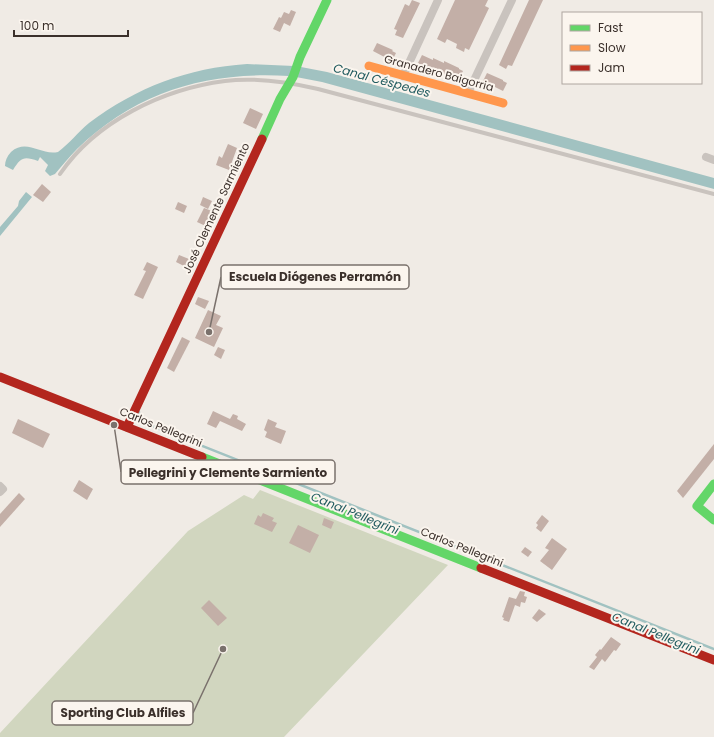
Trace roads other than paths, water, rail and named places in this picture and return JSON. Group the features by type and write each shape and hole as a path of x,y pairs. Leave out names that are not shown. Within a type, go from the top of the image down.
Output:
{"main road":[{"name":"José Clemente Sarmiento","path":"127,427 280,99 298,66 300,57 327,0"},
{"name":"Granadero Baigorria","path":"368,66 503,102"},
{"name":"Carlos Pellegrini","path":"0,376 714,660"},
{"path":"714,484 697,506 714,520"}],"street":[{"path":"403,76 438,0"},
{"path":"468,93 512,0"},
{"path":"706,158 714,160"},
{"path":"0,486 3,489 0,492"}],"lane":[{"path":"60,174 74,156 90,140 129,113 153,101 181,91 226,81 291,80 334,93 714,194"}],"water":[{"path":"247,64 294,66 289,76 259,75 230,77 175,89 149,99 124,112 100,129 68,158 55,174 50,176 45,171 48,165 40,157 38,161 29,158 23,159 18,162 13,170 5,166 8,155 17,148 28,147 52,153 58,152 89,123 107,110 145,90 184,75 225,66"},
{"path":"301,67 327,72 714,178 714,189 322,82 296,77"},
{"path":"26,192 32,197 0,236 0,227 18,206 19,201"}],"waterway":[{"name":"Canal Pellegrini","path":"139,412 142,422 714,649"}],"place":[{"name":"Escuela Diógenes Perramón","path":"209,332"},
{"name":"Pellegrini y Clemente Sarmiento","path":"114,425"},
{"name":"Sporting Club Alfiles","path":"223,649"}],"water label":[{"name":"Canal Céspedes","path":"382,80"}]}
